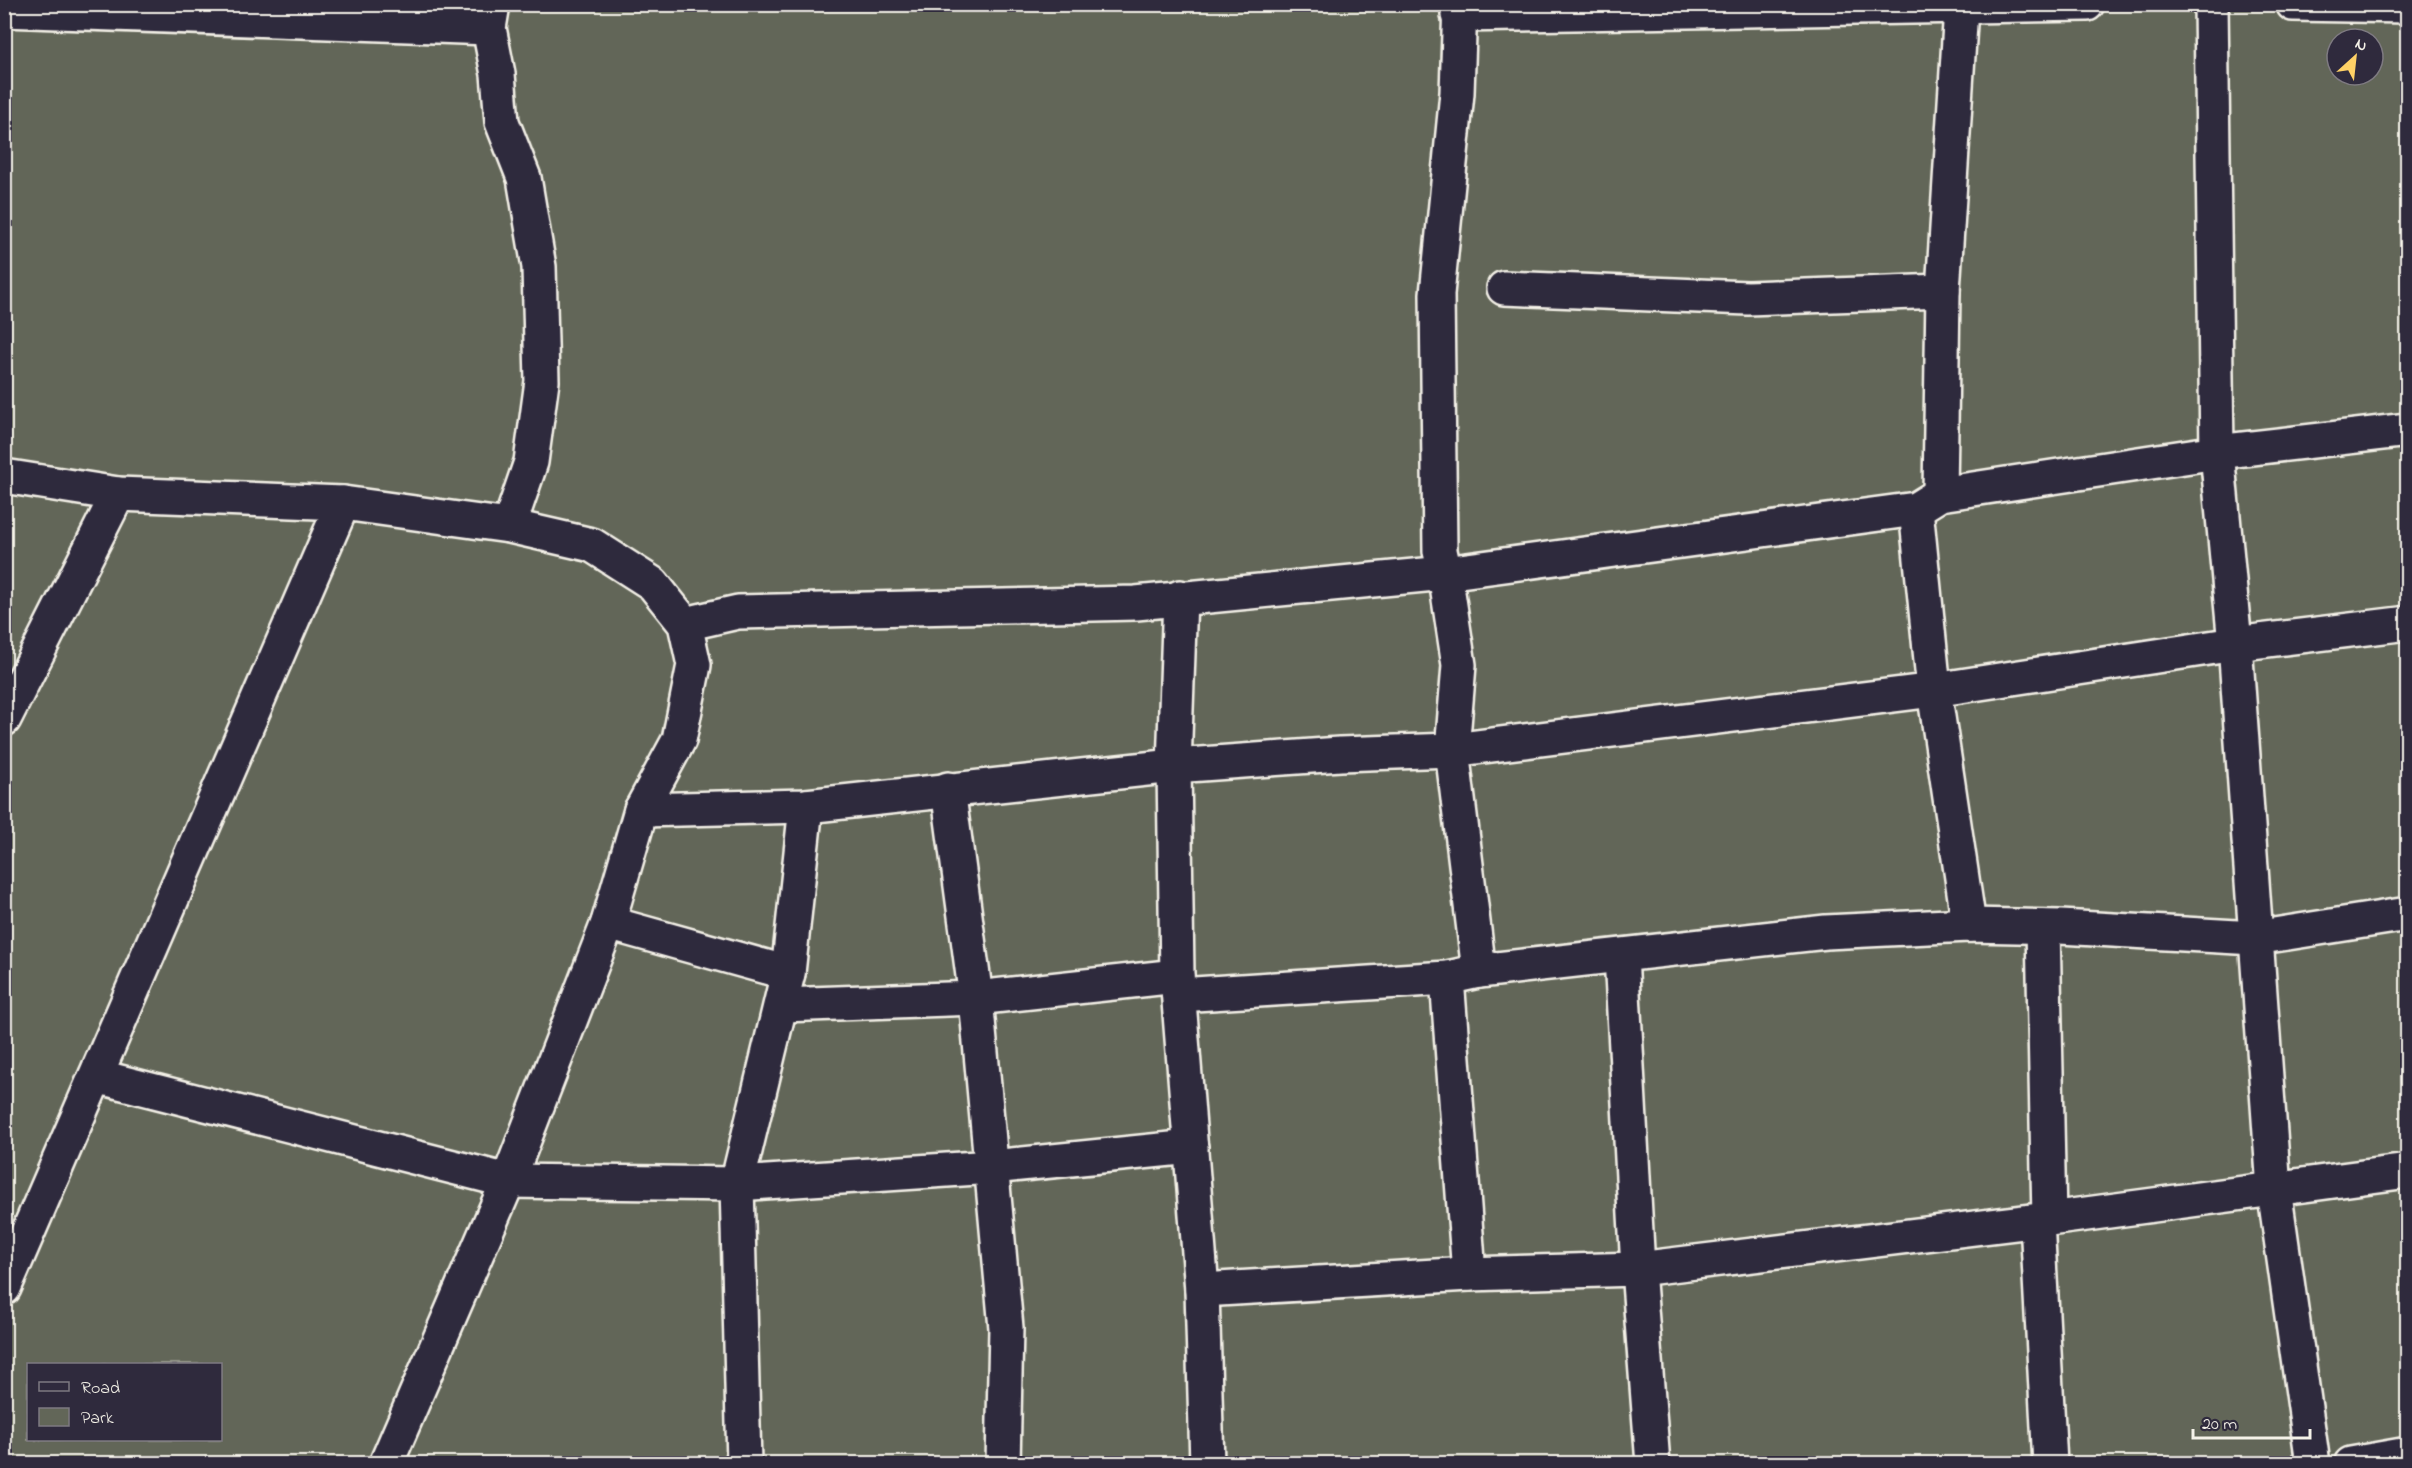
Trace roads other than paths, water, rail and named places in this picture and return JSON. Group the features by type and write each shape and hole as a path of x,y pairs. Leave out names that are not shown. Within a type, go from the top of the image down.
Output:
{"street":[{"path":"1479,971 1452,750 1459,665 1440,551 1437,294 1457,93 1459,10 1961,8 2087,4"},
{"path":"2211,4 2217,452 2235,644 2274,1189 2313,1464"},
{"path":"2293,4 2408,6"},
{"path":"1961,8 1928,501 1934,690 1969,926"},
{"path":"4,10 491,16 502,122 524,178 539,267 542,381 531,462 509,526"},
{"path":"1504,288 1748,297 1943,291"},
{"path":"685,624 738,612 1136,603 1445,573 1928,501 2217,452 2408,430"},
{"path":"4,476 118,494 343,503 509,526 592,545 653,584 685,624 694,665 679,740 641,810 608,923 508,1181 386,1464"},
{"path":"4,719 118,494"},
{"path":"4,1288 343,503"},
{"path":"1180,597 1174,766 1178,985 1202,1290 1207,1464"},
{"path":"641,810 806,806 1174,766 1340,754 1452,750 1934,690 2235,644 2408,623"},
{"path":"948,789 976,998 1006,1328 1004,1464"},
{"path":"744,1464 737,1184 785,989 806,806"},
{"path":"608,923 785,989 976,998 1178,985 1447,978 1479,971 1826,932 1969,926 2043,927 2255,938 2408,914"},
{"path":"2043,927 2043,1220 2050,1464"},
{"path":"1621,956 1638,1269 1653,1464"},
{"path":"1447,978 1469,1274"},
{"path":"96,1076 508,1181 737,1184 992,1167 1191,1147"},
{"path":"1202,1290 1469,1274 1638,1269 2043,1220 2408,1171"},
{"path":"2351,1464 2408,1454"}]}
